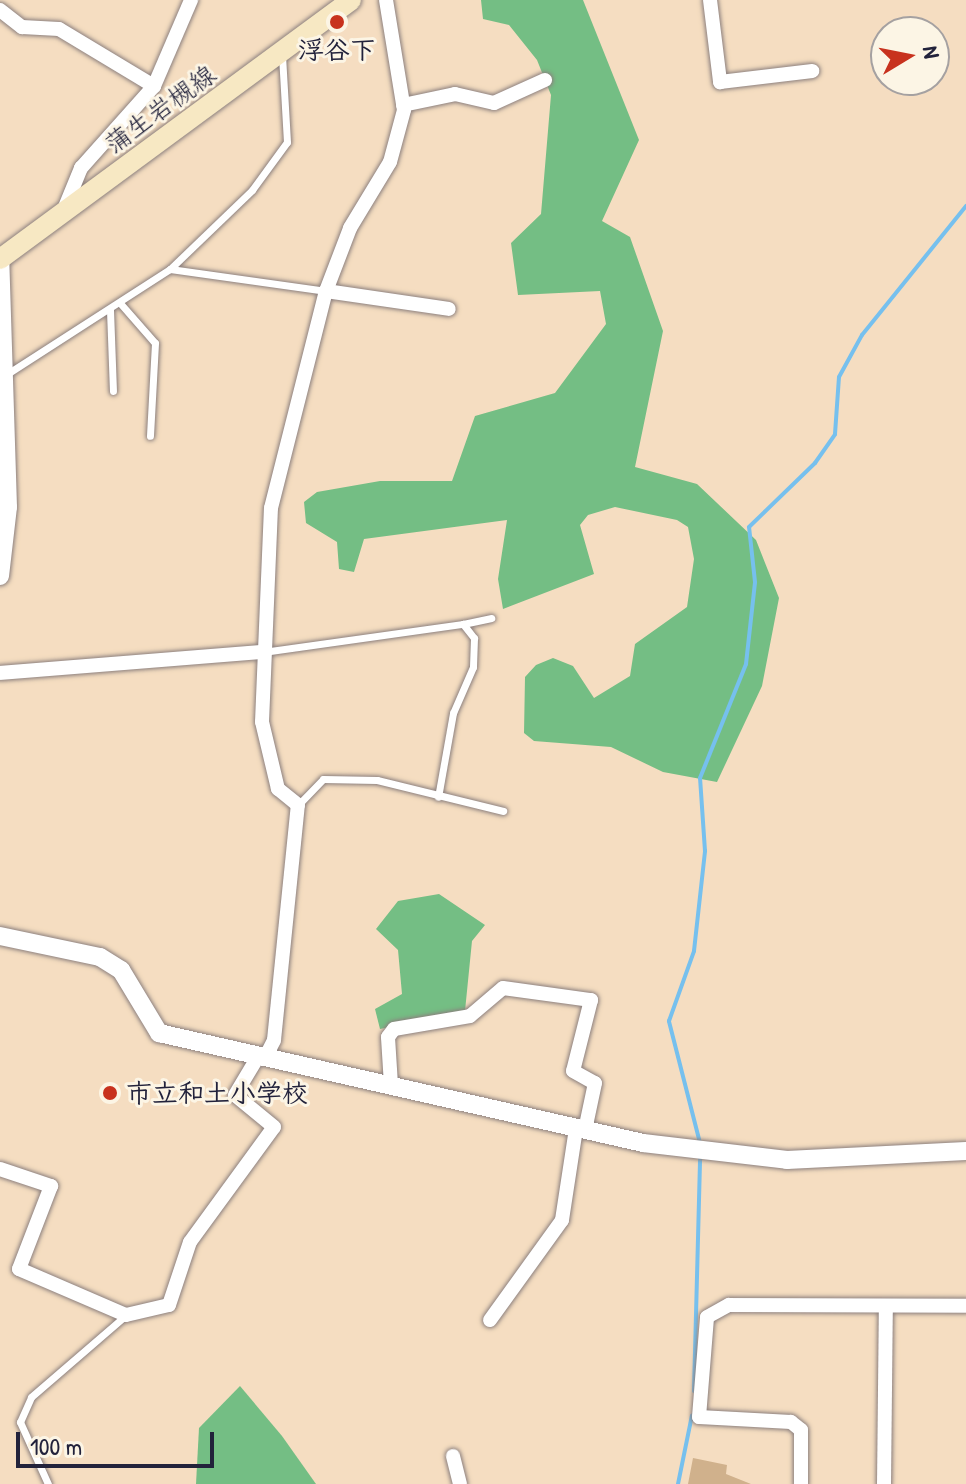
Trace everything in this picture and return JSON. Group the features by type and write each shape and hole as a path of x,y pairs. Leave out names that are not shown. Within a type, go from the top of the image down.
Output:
{"main road":[{"name":"蒲生岩槻線","path":"0,259 351,0"}],"street":[{"path":"63,212 81,168 154,86 191,0"},
{"path":"0,1169 51,1186 19,1269 126,1315 169,1305 190,1242 274,1127 235,1095 274,1040 298,805 278,789 267,754 263,652 271,508 326,291 350,228 390,162 403,105 386,0"},
{"path":"710,0 720,82 812,71"},
{"path":"0,10 22,27 59,29 154,86"},
{"path":"403,105 455,94 494,103 545,80"},
{"path":"0,259 8,507 0,576"},
{"path":"326,291 449,309"},
{"path":"0,673 263,652"},
{"path":"0,936 100,957 121,970 159,1033 580,1129 730,1159 966,1151"},
{"path":"391,1085 388,1037 394,1029 470,1016 503,988 591,1000 573,1071 595,1083 580,1129 562,1220 490,1320"},
{"path":"801,1484 801,1430 791,1422 699,1417 707,1317 729,1305 966,1306"},
{"path":"884,1484 886,1307"},
{"path":"453,1456 460,1484"}],"lane":[{"path":"2,377 170,269 252,190 287,142 282,51"},
{"path":"170,269 326,291"},
{"path":"120,303 155,343 150,436"},
{"path":"110,310 113,391"},
{"path":"263,652 491,618"},
{"path":"438,797 453,713 473,667 474,638 463,624"},
{"path":"298,805 323,779 389,782 438,797 503,811"},
{"path":"48,1484 20,1422 31,1397 126,1315"}],"green space":[{"path":"481,0 583,0 639,140 602,221 630,237 663,331 635,467 697,484 756,540 779,598 762,686 717,782 663,772 611,747 534,741 524,733 525,677 536,665 553,658 573,666 594,698 630,676 635,644 687,607 694,559 688,527 677,520 615,507 588,515 580,525 594,574 503,609 498,579 507,520 364,539 354,572 339,569 337,542 306,523 304,502 317,492 380,481 452,481 475,416 555,393 606,324 600,291 518,295 511,243 541,214 551,95 537,60 509,25 483,19"},
{"path":"439,894 485,925 472,941 465,1011 380,1029 375,1009 402,994 398,950 376,929 398,901"},
{"path":"240,1386 282,1436 316,1484 196,1484 199,1428"}],"building":[{"path":"693,1458 727,1465 726,1474 751,1484 688,1484"}],"waterway":[{"path":"700,1143 669,1021 694,951 705,851 700,778 746,664 755,582 749,527 815,463 835,434 839,377 862,335 966,206"},
{"path":"694,1391 700,1155"},
{"path":"678,1484 692,1415"}],"place":[{"name":"浮谷下","path":"337,22"},
{"name":"市立和土小学校","path":"110,1093"}]}
